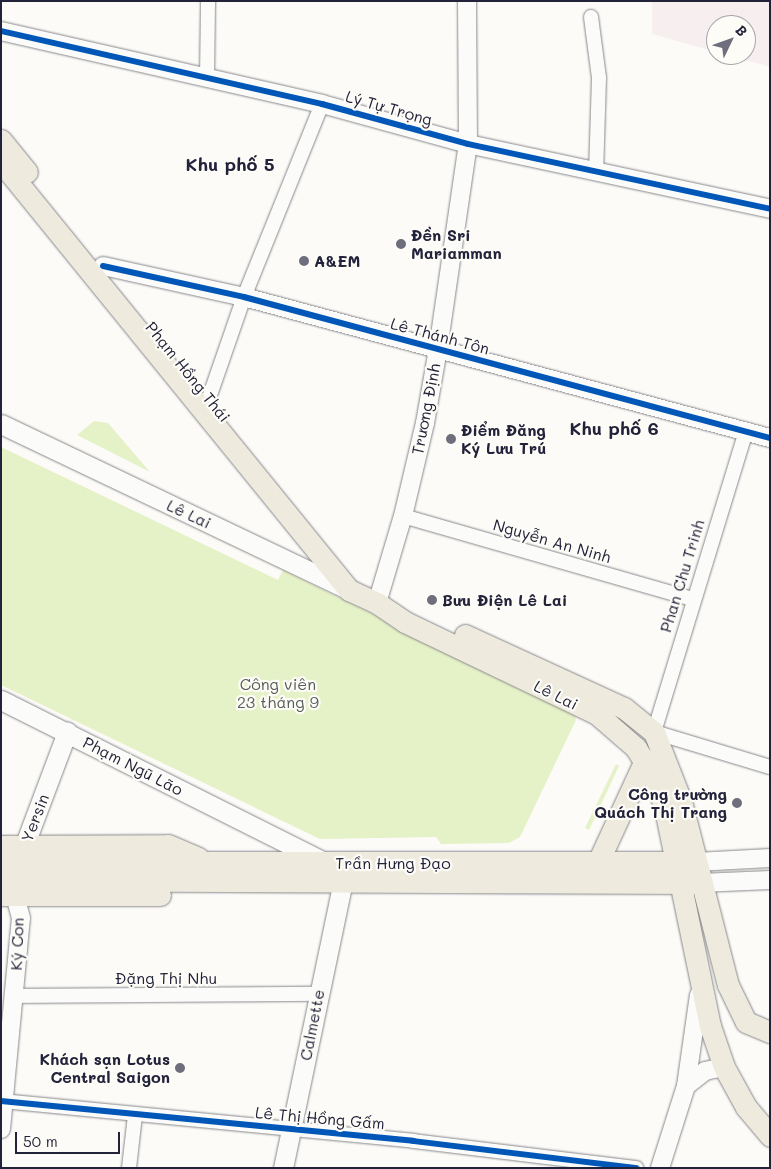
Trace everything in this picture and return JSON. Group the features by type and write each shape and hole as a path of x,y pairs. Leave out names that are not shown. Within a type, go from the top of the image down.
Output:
{"main road":[{"name":"Phạm Hồng Thái","path":"1,140 103,266 204,403 349,590"},
{"name":"Phạm Hồng Thái","path":"1,162 204,403 377,603"},
{"name":"Lê Lai","path":"1,424 377,603 405,622 597,714 625,736 645,760"},
{"name":"Lê Lai","path":"377,603 410,610 624,708 654,732"},
{"name":"Phạm Ngũ Lão","path":"1,700 324,862"},
{"name":"Yersin","path":"9,880 67,732"},
{"path":"654,732 681,801 683,870 699,984 724,1067 746,1107 770,1136"},
{"path":"645,760 590,870 683,870"},
{"path":"645,760 664,804 683,870 700,883 720,962 746,1022 770,1032"},
{"path":"257,862 265,832"},
{"name":"Trần Hưng Đạo","path":"9,880 168,845 207,862 324,862 590,870"},
{"name":"Trần Hưng Đạo","path":"1,846 9,880"},
{"name":"Trần Hưng Đạo","path":"9,880 343,882 590,870"},
{"name":"Calmette","path":"283,1168 343,882"}],"street":[{"path":"207,77 208,1"},
{"name":"Trương Định","path":"377,603 403,516 425,423 438,349 468,144 467,1"},
{"path":"591,17 599,78 596,172"},
{"name":"Lý Tự Trọng","path":"1,31 322,104 468,144 770,209"},
{"path":"204,403 244,297 322,104"},
{"name":"Lê Thánh Tôn","path":"103,266 244,297 770,438"},
{"name":"Phan Chu Trinh","path":"654,732 692,599 746,431"},
{"name":"Nguyễn An Ninh","path":"403,516 692,599"},
{"path":"654,732 770,767"},
{"path":"683,870 770,858"},
{"name":"Ký Con","path":"1,1129 21,918 9,880"},
{"path":"700,883 770,880"},
{"path":"660,1168 686,1086 698,1019 699,984"},
{"name":"Ðặng Thị Nhu","path":"15,996 318,994"},
{"path":"686,1086 705,1071 724,1067"},
{"name":"Lê Thị Hồng Gấm","path":"3,1101 636,1168"},
{"path":"129,1168 135,1115"}],"shaded area":[{"path":"652,1 770,1 770,67 756,63 756,15 706,15 706,49 652,34"}],"green space":[{"path":"94,421 108,423 150,472 77,435"},
{"name":"Công viên 23 tháng 9","path":"1,447 278,580 283,570 574,713 576,720 520,837 509,843 441,844 436,837 320,839 1,685"},
{"path":"616,764 619,766 589,830 585,828"}],"cycle path":[{"path":"1,31 322,104 468,144 770,209"},
{"path":"103,266 244,297 770,438"},
{"path":"1,1101 413,1141 636,1168"}],"place":[{"name":"Đền Sri Mariamman","path":"401,244"},
{"name":"A&EM","path":"304,261"},
{"name":"Điểm Đăng Ký Lưu Trú","path":"451,439"},
{"name":"Bưu Điện Lê Lai","path":"432,600"},
{"name":"Công trường Quách Thị Trang","path":"737,803"},
{"name":"Khách sạn Lotus Central Saigon","path":"180,1068"}],"district":[{"name":"Khu phố 5","path":"230,164"},
{"name":"Khu phố 6","path":"614,428"}]}
